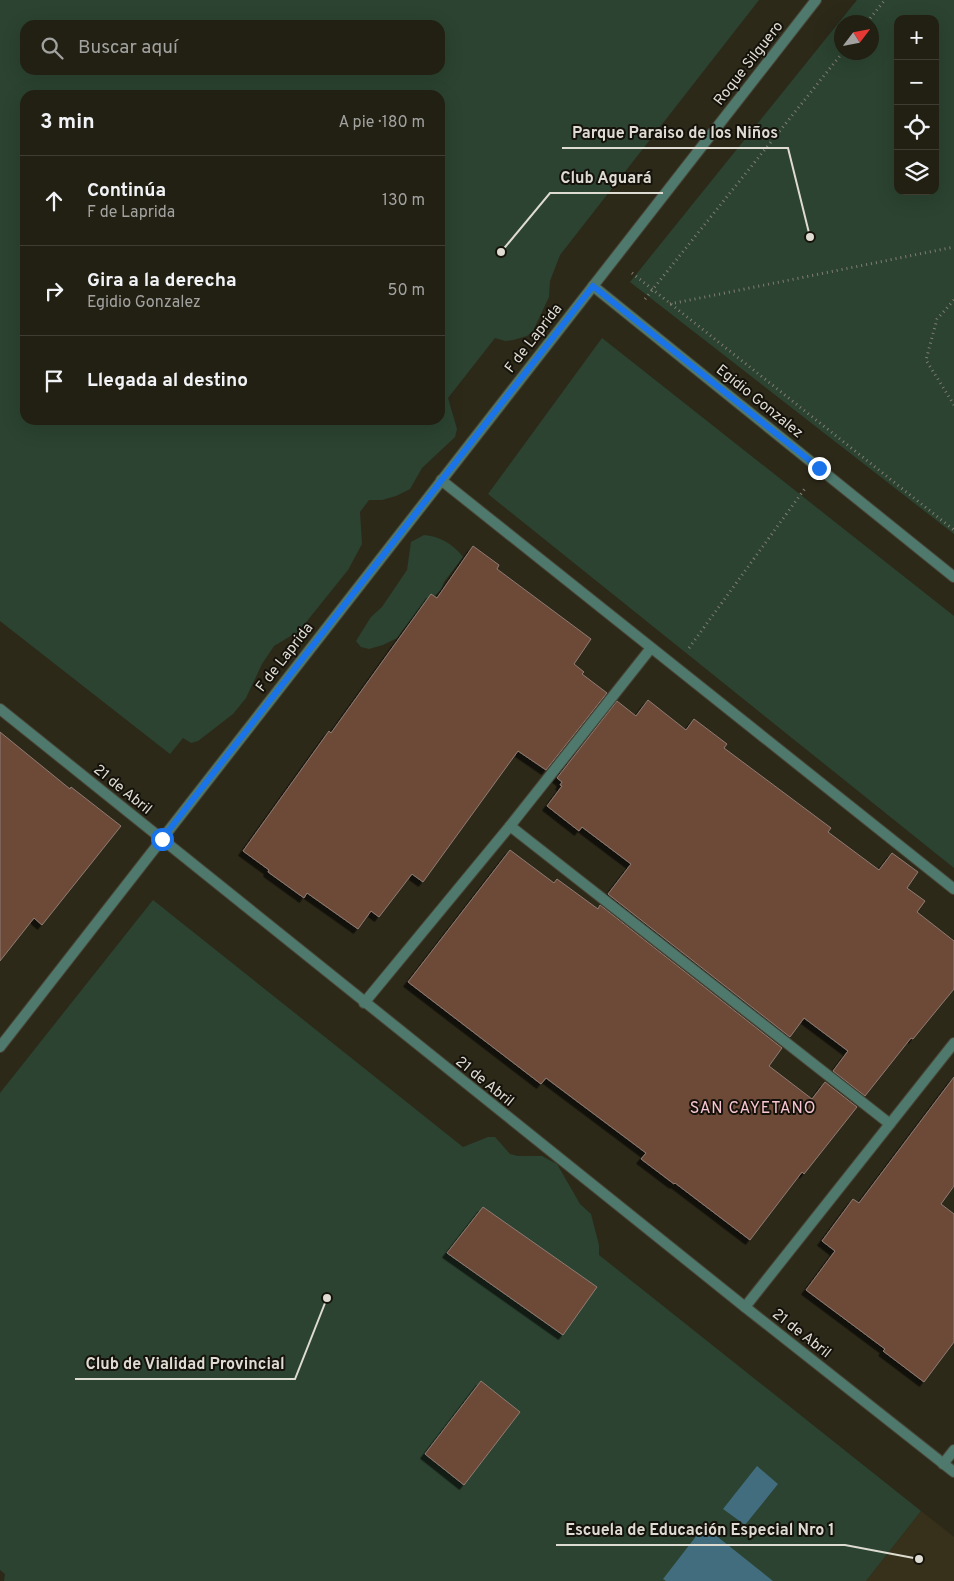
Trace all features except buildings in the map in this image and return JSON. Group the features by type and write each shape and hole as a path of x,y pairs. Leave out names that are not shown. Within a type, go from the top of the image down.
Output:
{"street":[{"name":"Roque Silguero","path":"593,286 816,0"},
{"name":"Egidio Gonzalez","path":"593,286 954,577"},
{"name":"F de Laprida","path":"0,1047 593,286"},
{"path":"441,480 954,889"},
{"path":"364,1003 510,826 651,648"},
{"name":"21 de Abril","path":"0,709 745,1308 954,1472"},
{"path":"510,826 890,1124"},
{"path":"745,1308 954,1043"},
{"path":"943,1464 954,1450"}],"path":[{"path":"873,15 886,0"},
{"path":"631,317 837,60"},
{"path":"670,304 954,247"},
{"path":"614,259 954,530"},
{"path":"954,300 938,319 926,360 954,405"},
{"path":"675,667 819,468"}],"shaded area":[{"path":"921,1511 954,1537 954,1581 866,1581"}],"green space":[{"path":"0,0 759,0 560,255 550,281 549,297 533,331 527,336 513,340 505,341 495,338 448,398 457,429 455,437 422,468 410,489 382,500 369,500 360,512 362,544 348,570 299,631 274,646 262,664 246,698 233,714 198,741 191,743 183,738 170,754 0,621"},
{"path":"857,0 954,0 954,534 630,282 834,29 834,60 879,60 879,15 845,15"},
{"path":"602,338 954,616 954,868 488,494"},
{"path":"424,535 435,537 445,542 455,548 463,557 444,582 441,590 419,609 397,638 369,649 361,647 356,641 371,617 382,607 407,570 411,542"},
{"path":"153,900 463,1147 488,1137 495,1137 510,1154 542,1156 557,1164 580,1204 591,1214 599,1245 599,1255 921,1511 866,1581 4,1581 5,1574 0,1570 0,1093"}],"water":[{"path":"757,1466 778,1484 745,1525 723,1509"},
{"path":"704,1526 773,1581 666,1581 663,1579"}],"place":[{"name":"Parque Paraiso de los Niños","path":"810,237"},
{"name":"Club Aguará","path":"501,252"},
{"name":"Club de Vialidad Provincial","path":"327,1298"},
{"name":"Escuela de Educación Especial Nro 1","path":"919,1559"}],"district":[{"name":"SAN CAYETANO","path":"753,1107"}],"route":[{"path":"162,839 593,286 819,468"}]}
